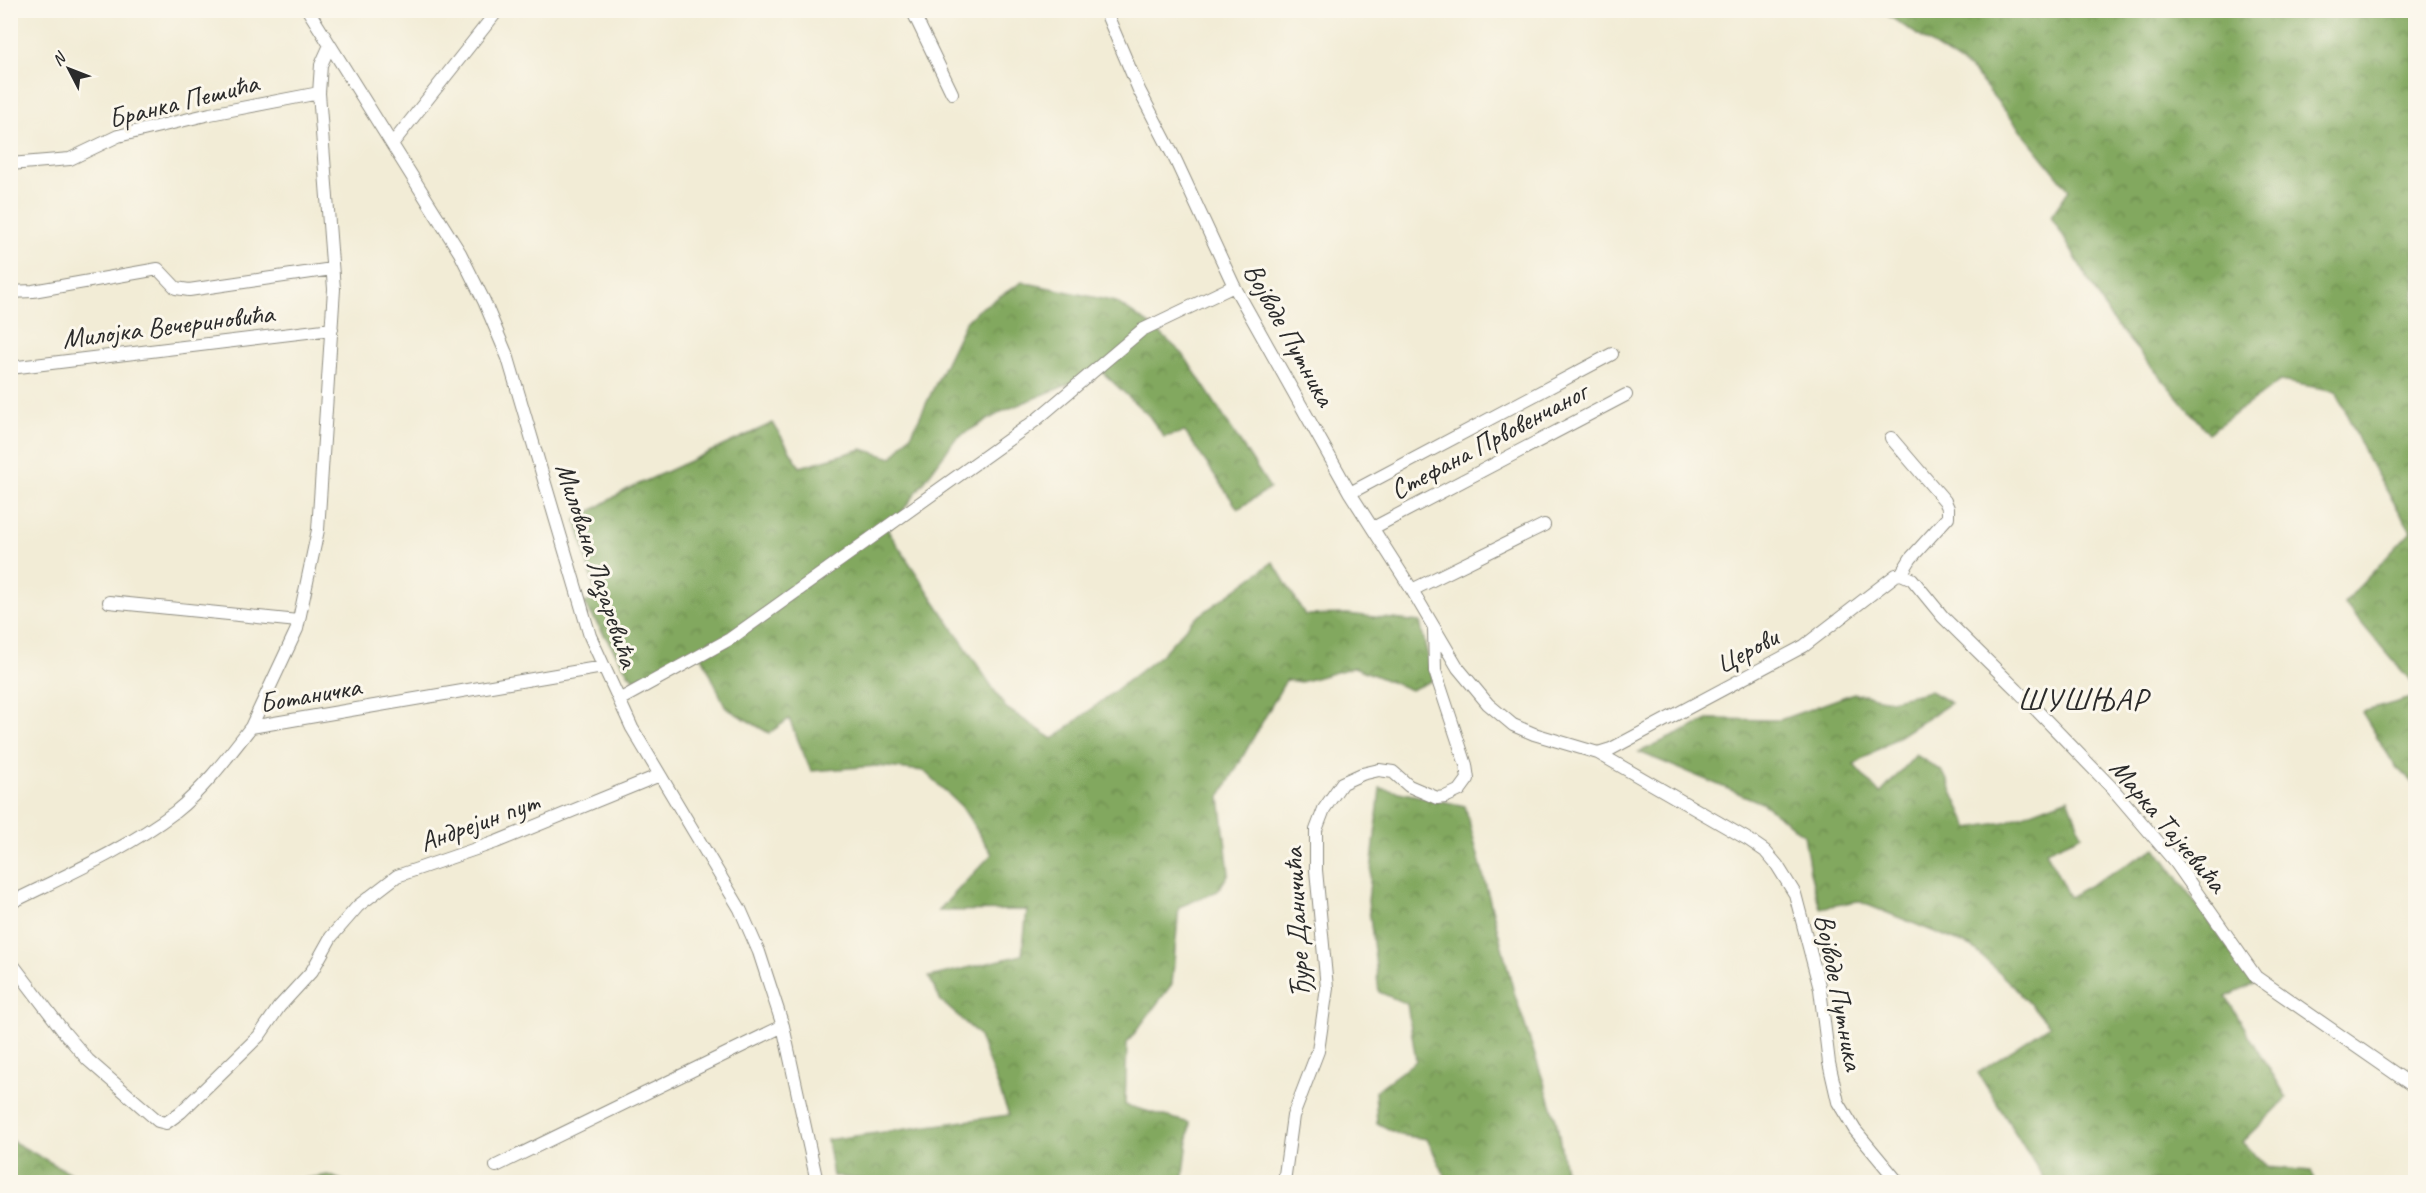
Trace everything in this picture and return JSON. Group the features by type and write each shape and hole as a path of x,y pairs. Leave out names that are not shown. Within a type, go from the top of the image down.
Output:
{"street":[{"name":"Милована Лазаревића","path":"308,10 460,253 508,358 579,603 603,667 660,775 748,927 759,952 783,1026 817,1182"},
{"path":"392,144 498,10"},
{"path":"912,10 952,93"},
{"name":"Војводе Путника","path":"1105,10 1139,90 1176,162 1234,286 1350,493 1412,590 1458,668 1488,704 1514,725 1534,734 1598,753 1749,840 1765,851 1777,865 1795,894 1820,989 1829,1063 1838,1102 1855,1130 1898,1182"},
{"path":"251,727 298,621 318,530 332,328 332,269 319,93 321,65 330,45"},
{"name":"Бранка Пешића","path":"10,164 69,159 118,136 210,114 319,93"},
{"path":"10,292 33,291 158,269 176,288 189,290 332,269"},
{"path":"619,700 730,639 1036,420 1142,330 1234,286"},
{"name":"Милојка Вечериновића","path":"10,368 332,328"},
{"path":"1350,493 1612,354"},
{"name":"Стефана Првовенчаног","path":"1373,528 1626,395"},
{"name":"Церови","path":"1598,753 1611,749 1804,646 1896,575 1901,574 1911,558 1946,522 1948,508 1945,501 1891,438"},
{"path":"1412,590 1544,525"},
{"name":"Марка Тајчевића","path":"1901,574 1912,579 1943,617 2112,788 2176,863 2256,977 2415,1088"},
{"path":"109,602 298,621"},
{"name":"Ђуре Даничића","path":"1284,1182 1293,1116 1318,1051 1327,988 1316,870 1316,830 1324,809 1342,783 1378,770 1393,772 1409,786 1437,798 1460,790 1468,779 1466,765 1435,671 1434,626"},
{"name":"Ботаничка","path":"10,903 126,844 176,811 221,765 251,727 603,667"},
{"name":"Андрејин пут","path":"10,961 88,1060 158,1121 166,1123 181,1112 259,1036 279,1007 312,971 331,937 358,906 397,876 496,842 660,775"},
{"path":"496,1166 783,1026"}],"green space":[{"path":"1881,11 2415,11 2415,686 2344,603 2411,531 2367,458 2336,391 2280,381 2208,433 2112,320 2051,216 2069,190 1973,71"},
{"path":"1022,282 1116,302 1153,327 1183,354 1270,488 1238,509 1185,432 1164,437 1149,416 1101,371 1003,411 956,438 888,531 1006,708 1053,739 1161,655 1192,621 1273,562 1305,615 1347,614 1420,622 1433,680 1411,690 1354,667 1301,682 1286,680 1220,797 1229,873 1218,891 1179,907 1172,984 1127,1043 1125,1105 1190,1123 1183,1182 879,1182 833,1176 827,1140 1009,1115 978,1034 941,1001 929,977 1022,955 1027,910 938,911 992,854 962,807 924,771 877,766 811,771 789,719 769,733 726,708 700,652 635,680 584,603 597,599 576,520 626,490 773,423 800,467 862,449 892,458 912,433 965,323 978,310"},
{"path":"1930,691 1951,703 1854,765 1880,794 1916,755 1943,772 1969,828 2005,822 2068,798 2082,835 2046,851 2069,897 2156,848 2254,984 2226,997 2287,1098 2243,1142 2267,1167 2311,1171 2316,1182 2046,1182 1978,1073 2050,1025 1972,947 1858,901 1820,908 1810,872 1804,835 1762,803 1639,752 1710,719 1780,720 1854,693 1890,700"},
{"path":"2416,697 2415,785 2395,766 2362,712"},
{"path":"1380,788 1465,806 1514,992 1556,1119 1567,1182 1448,1182 1427,1139 1400,1135 1377,1123 1375,1091 1416,1061 1407,1004 1379,992 1368,901"},
{"path":"10,1140 86,1182 11,1182"},
{"path":"328,1175 346,1182 283,1182"}],"district":[{"name":"ШУШЊАР","path":"2083,699"}]}
